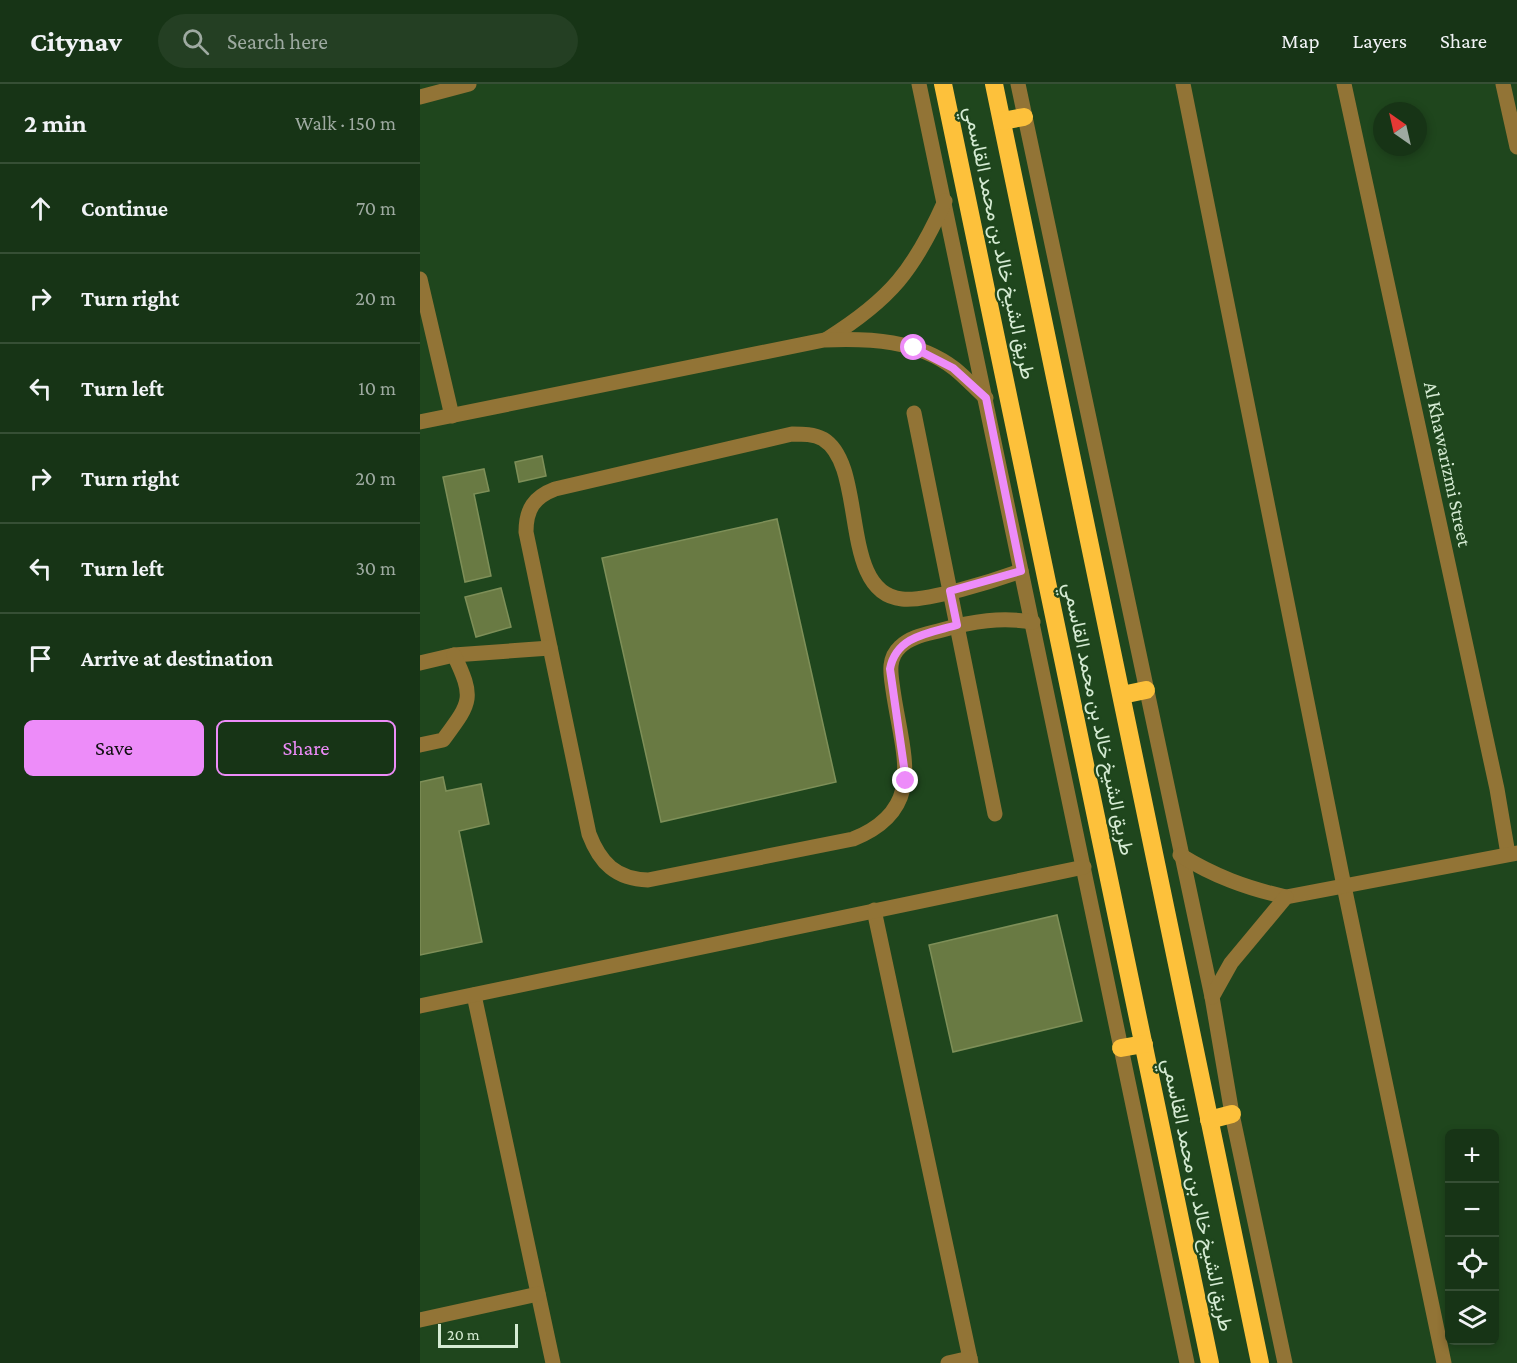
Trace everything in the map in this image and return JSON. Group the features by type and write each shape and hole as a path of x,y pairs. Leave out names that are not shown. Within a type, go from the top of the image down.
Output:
{"highway":[{"name":"طريق الشيخ خالد بن محمد القاسمي","path":"943,84 1210,1363"},
{"name":"طريق الشيخ خالد بن محمد القاسمي","path":"994,84 1260,1363"},
{"path":"1002,121 1024,117"},
{"path":"1122,695 1146,690"},
{"path":"1121,1048 1144,1044"},
{"path":"1209,1120 1232,1114"}],"street":[{"path":"420,97 469,84"},
{"path":"919,84 1187,1363"},
{"path":"1018,84 1212,997 1232,1114 1285,1363"},
{"path":"1183,84 1344,886 1444,1363"},
{"name":"Al Khawarizmi Street","path":"1344,84 1512,854"},
{"path":"1503,84 1517,147"},
{"path":"824,340 864,316 899,283 926,244 945,201"},
{"path":"420,279 452,416"},
{"path":"420,422 824,340 870,338 914,348 953,368 986,398"},
{"path":"914,413 995,814"},
{"path":"1021,571 950,591 902,599 877,585 863,561 842,466 836,451 824,440 809,434 792,434 542,494 531,504 526,518 526,532 589,834 594,849 603,863 616,873 632,879 648,880 853,839 872,831 889,818 900,801 906,781 890,669 892,658 907,641 957,625 997,619 1033,622"},
{"path":"420,663 454,655 550,648"},
{"path":"420,745 443,740 466,709 467,682 454,655"},
{"path":"1180,855 1222,878 1249,889 1286,897 1512,854"},
{"path":"420,1006 1084,867"},
{"path":"1212,997 1231,963 1286,897"},
{"path":"873,910 970,1361 948,1363"},
{"path":"474,995 553,1363"},
{"path":"420,1320 538,1294"}],"building":[{"path":"542,456 546,476 519,482 515,462"},
{"path":"484,469 489,491 474,494 491,576 465,582 443,477"},
{"path":"777,519 836,782 661,822 602,558"},
{"path":"501,588 511,627 476,637 465,597"},
{"path":"443,777 446,791 481,784 489,824 459,831 482,942 420,955 420,782"},
{"path":"1057,915 1082,1021 953,1052 929,945"}],"route":[{"path":"906,781 890,669 892,658 898,648 907,641 957,625 950,591 1021,571 986,398 953,368 914,348"}]}
